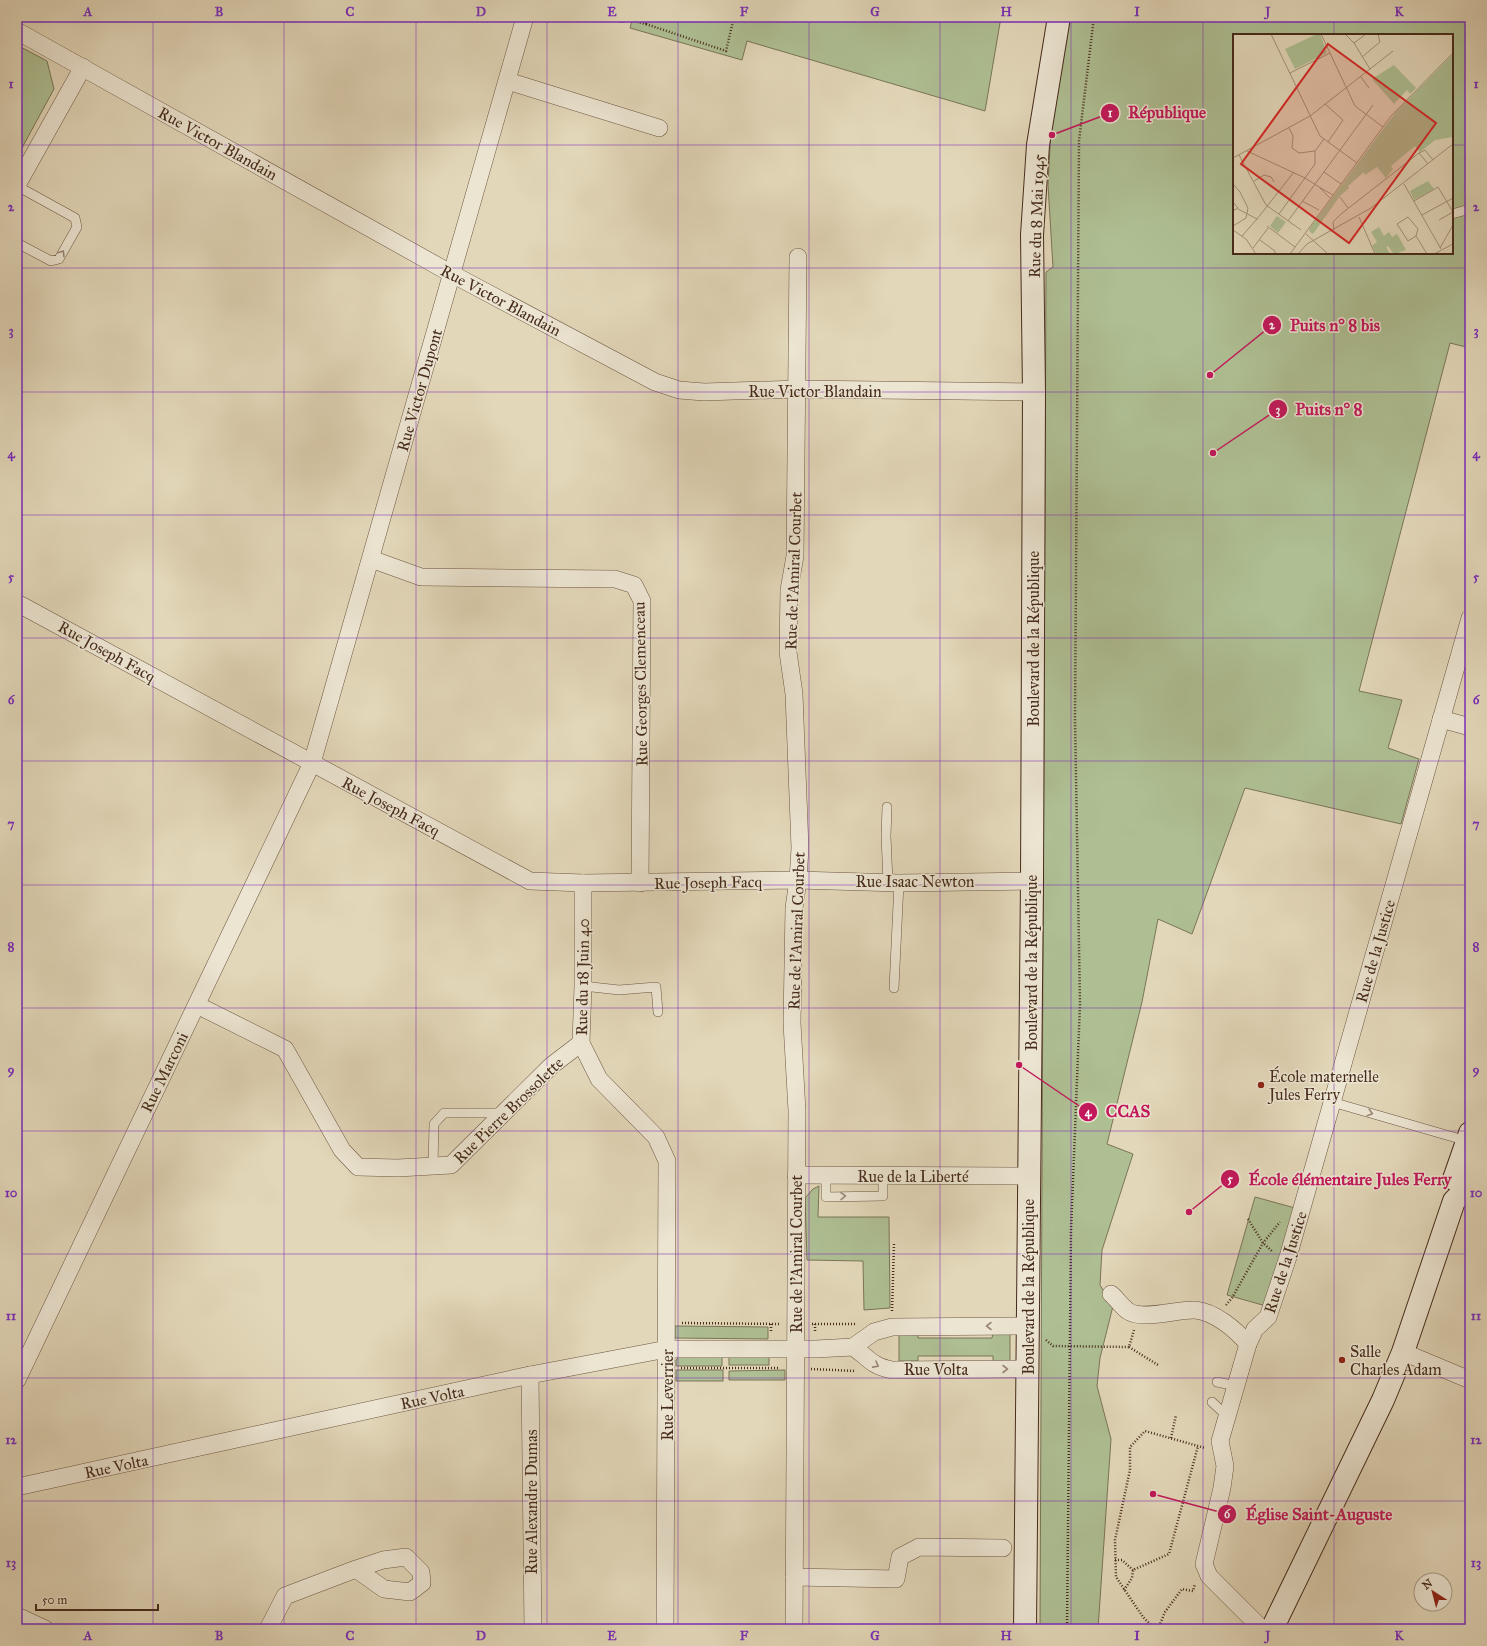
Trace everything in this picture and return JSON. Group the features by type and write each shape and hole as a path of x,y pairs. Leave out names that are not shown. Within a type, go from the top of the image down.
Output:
{"street":[{"name":"Rue Victor Dupont","path":"312,764 372,559 526,17"},
{"name":"Rue du 8 Mai 1945","path":"1034,392 1032,235 1035,185 1041,126 1059,17"},
{"name":"Rue Victor Blandain","path":"17,31 452,274 655,382 679,390 704,392 798,389 1034,392"},
{"path":"17,186 82,67"},
{"path":"508,81 659,128"},
{"name":"Rue de l'Amiral Courbet","path":"794,1629 797,1111 792,1023 794,908 800,848 794,694 788,652 789,590 795,556 798,389 798,257"},
{"name":"Boulevard de la République","path":"1025,1629 1032,881 1034,392"},
{"name":"Rue Georges Clemenceau","path":"372,559 421,577 615,579 634,585 642,601 640,883"},
{"name":"Rue Joseph Facq","path":"17,603 530,881 640,883 798,880"},
{"name":"Rue de la Justice","path":"1210,1576 1204,1564 1222,1488 1225,1466 1220,1441 1248,1344 1255,1328 1268,1317 1288,1257 1470,618"},
{"path":"1441,719 1470,727"},
{"name":"Rue Marconi","path":"17,1380 312,764"},
{"name":"Rue Isaac Newton","path":"798,880 894,883 1032,881"},
{"name":"Rue du 18 Juin 40","path":"583,883 583,986 581,1043 599,1079 656,1137 667,1161"},
{"name":"Rue Pierre Brossolette","path":"196,1005 285,1049 342,1150 358,1167 398,1168 451,1165 551,1066 581,1043"},
{"path":"1454,1201 1450,1193 1469,1138"},
{"name":"Rue Leverrier","path":"665,1629 667,1161"},
{"path":"1272,1629 1383,1400 1403,1352 1454,1201 1462,1193 1470,1166"},
{"name":"Rue de la Liberté","path":"796,1175 1029,1176"},
{"path":"1111,1294 1129,1312 1147,1315 1195,1310 1214,1316 1238,1333 1248,1344"},
{"path":"853,1347 874,1332 892,1327 1028,1326"},
{"name":"Rue Volta","path":"17,1487 530,1375 667,1350 853,1347 864,1354 873,1365 892,1370 1028,1369"},
{"path":"1403,1352 1470,1380"},
{"name":"Rue Alexandre Dumas","path":"530,1375 533,1629"},
{"path":"794,1577 896,1579 900,1557 919,1547 1003,1548"},
{"path":"268,1629 285,1596 356,1569"},
{"path":"1210,1576 1262,1629"},
{"path":"17,1616 45,1629"}],"lane":[{"path":"17,186 75,218 77,227 59,259 51,261 17,243"},
{"path":"1453,214 1470,209"},
{"path":"887,807 886,836 894,883 894,988"},
{"path":"583,986 619,990 656,987 658,1012"},
{"path":"1332,1102 1469,1138"},
{"path":"433,1166 434,1124 444,1113 503,1113"},
{"path":"1217,1382 1236,1386"},
{"path":"1212,1402 1228,1416"}],"path":[{"path":"621,17 726,51 734,17"},
{"path":"646,24 648,17"},
{"path":"1067,1629 1071,1231 1080,1004 1076,719 1079,141 1094,17"},
{"path":"1248,1219 1263,1243 1276,1254 1288,1257"},
{"path":"1214,1316 1232,1298 1263,1243 1282,1219"},
{"path":"885,1312 893,1312 894,1243"},
{"path":"1129,1347 1139,1314"},
{"path":"667,1323 859,1324"},
{"path":"1028,1326 1053,1346 1129,1347 1158,1366"},
{"path":"667,1368 795,1368 857,1370 861,1375"},
{"path":"1171,1438 1176,1415"},
{"path":"1210,1576 1198,1575 1193,1591 1182,1589 1165,1612 1156,1629 1143,1617 1116,1577 1115,1540 1130,1470 1130,1447 1145,1431 1222,1453"},
{"path":"1133,1570 1169,1554 1198,1446"},
{"path":"1115,1560 1122,1560 1133,1570"},
{"path":"1124,1590 1132,1578 1133,1570"}],"green space":[{"path":"633,17 1001,17 985,111 747,41 742,60 630,28"},
{"path":"1069,17 1470,17 1470,348 1450,343 1359,691 1402,700 1388,748 1419,759 1401,824 1245,788 1192,934 1158,919 1142,1002 1107,1144 1133,1154 1102,1250 1100,1285 1113,1306 1100,1358 1097,1386 1111,1439 1098,1629 1040,1629 1046,272 1053,267 1048,185 1052,110"},
{"path":"17,45 47,61 54,89 17,157"},
{"path":"819,1186 818,1217 889,1217 890,1308 864,1310 863,1261 807,1260 805,1198 813,1189"},
{"path":"1255,1197 1295,1208 1266,1306 1227,1295"},
{"path":"675,1326 768,1327 768,1339 675,1338"},
{"path":"899,1333 918,1333 918,1338 992,1338 993,1333 1010,1334 1010,1360 993,1361 993,1356 918,1356 918,1361 899,1361"},
{"path":"722,1354 722,1366 676,1366 676,1360 680,1356"},
{"path":"729,1354 769,1354 769,1365 729,1365"},
{"path":"676,1370 723,1370 723,1381 676,1381"},
{"path":"785,1370 785,1380 729,1380 729,1371"}],"place":[{"name":"République","path":"1052,135"},
{"name":"Puits n° 8 bis","path":"1210,375"},
{"name":"Puits n° 8","path":"1213,453"},
{"name":"CCAS","path":"1019,1065"},
{"name":"École maternelle Jules Ferry","path":"1261,1085"},
{"name":"École élémentaire Jules Ferry","path":"1189,1212"},
{"name":"Salle Charles Adam","path":"1342,1360"},
{"name":"Église Saint-Auguste","path":"1153,1494"}]}
